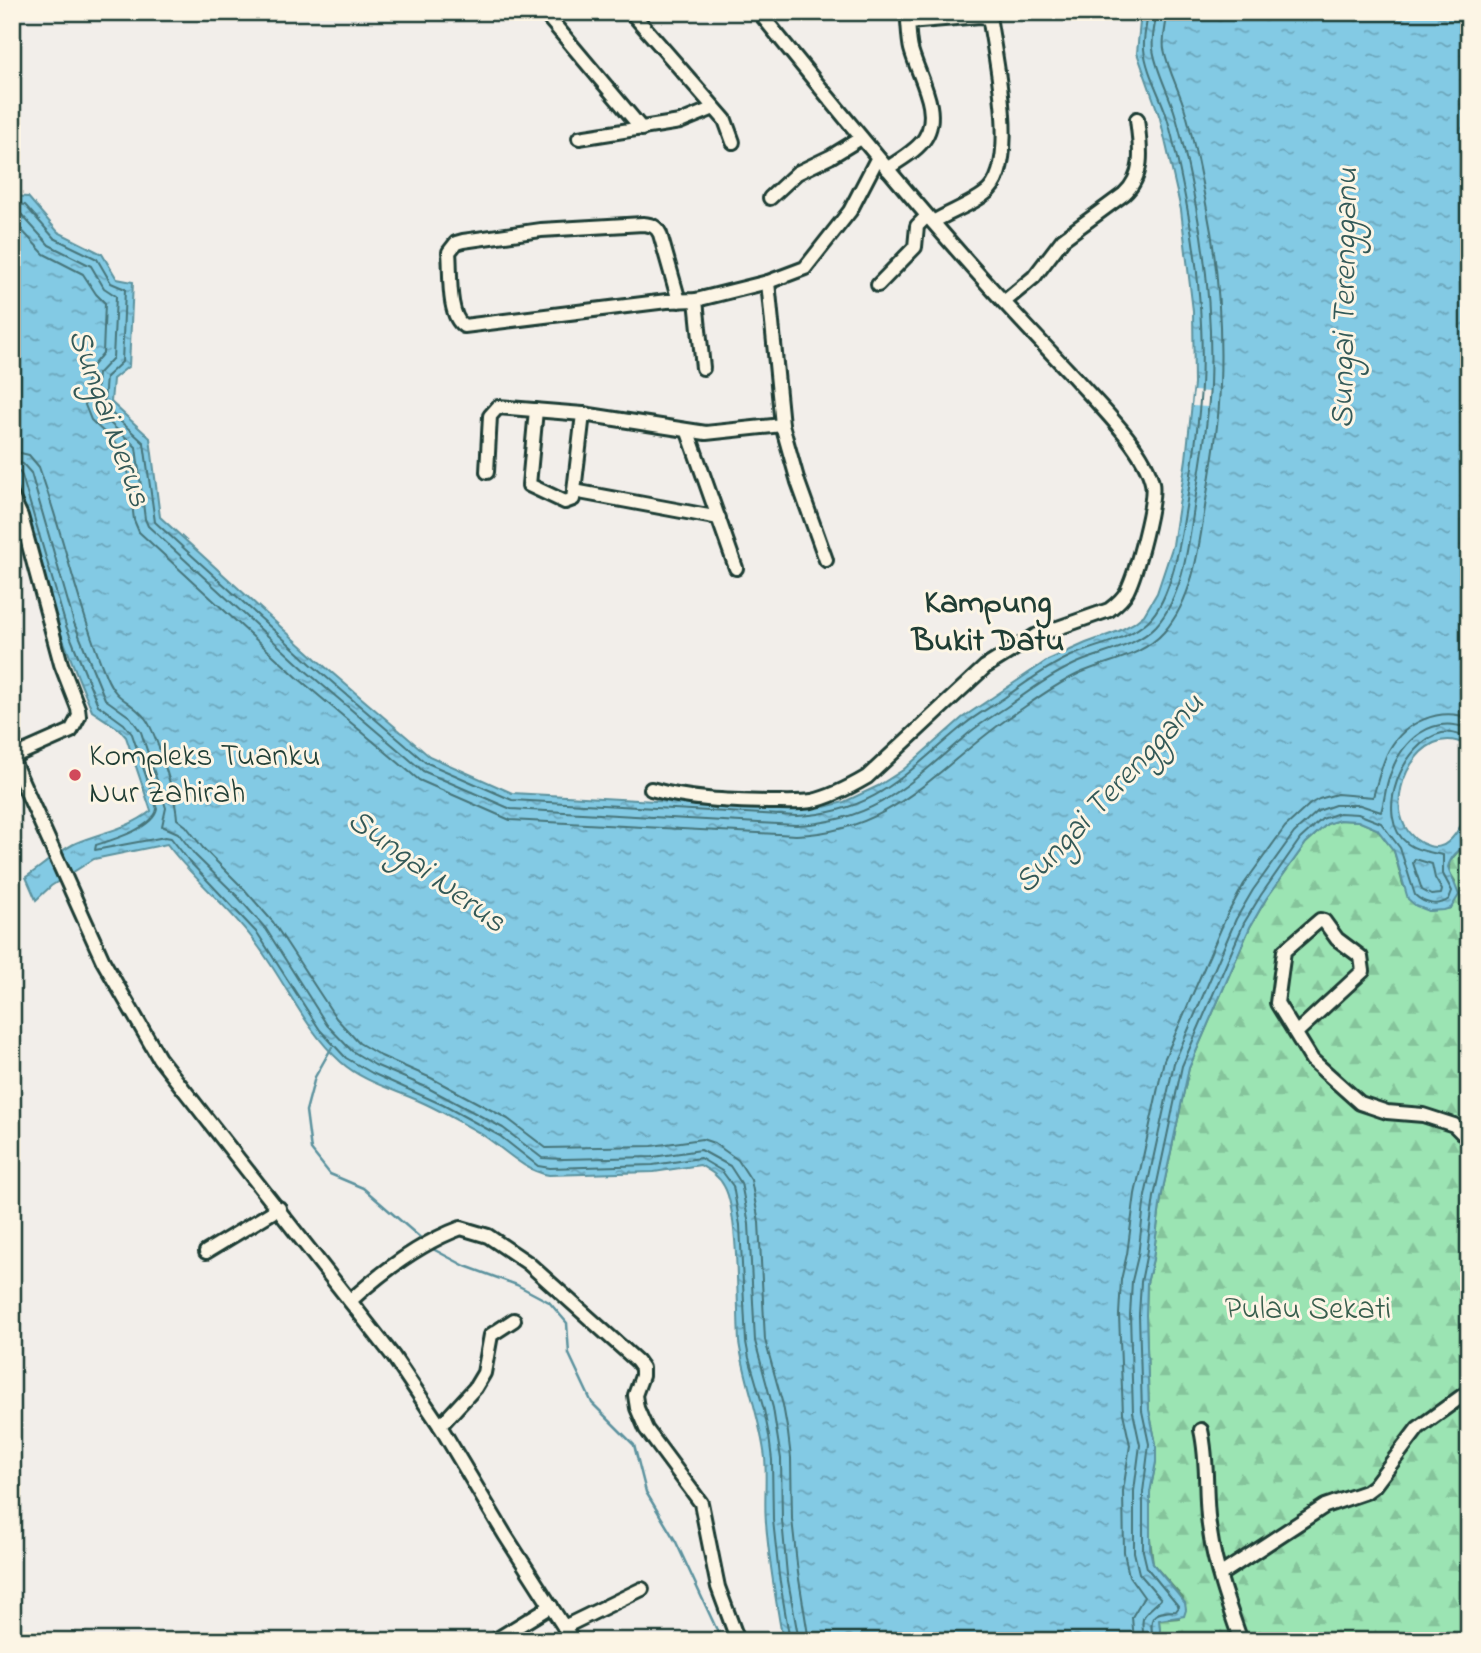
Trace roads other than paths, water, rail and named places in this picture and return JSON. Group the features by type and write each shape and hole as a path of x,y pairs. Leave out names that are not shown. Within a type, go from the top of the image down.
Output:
{"street":[{"path":"563,12 548,17 642,128"},
{"path":"631,12 727,122 733,142"},
{"path":"651,789 719,800 799,802 813,801 867,777 985,667 1035,636 1109,610 1118,604 1133,574 1152,501 1153,484 1147,469 1108,414 877,159 759,12"},
{"path":"878,285 915,247 917,226 980,197 996,181 1002,168 1002,101 990,22 986,17 908,22 911,49 929,103 930,127 924,140 887,169"},
{"path":"579,138 692,118 714,108"},
{"path":"1004,302 1034,277 1063,239 1132,185 1138,175 1140,159 1137,119"},
{"path":"770,198 797,173 861,138"},
{"path":"679,300 660,234 653,225 541,230 456,243 449,252 453,311 457,321 464,326 696,300 768,282 797,272 813,261 850,211 877,159"},
{"path":"768,282 782,425 798,482 826,560"},
{"path":"696,300 703,368"},
{"path":"487,472 490,416 498,407 583,414 688,432 724,433 782,425"},
{"path":"536,410 529,485 565,502 573,499 583,414"},
{"path":"688,432 736,568"},
{"path":"574,491 719,518"},
{"path":"12,498 21,516 61,664 79,716 71,730 12,758 103,961 159,1058 393,1356 440,1426 573,1641"},
{"path":"1296,1033 1363,971 1361,957 1337,939 1324,921 1320,920 1284,951 1277,1003 1312,1059 1360,1103 1375,1109 1423,1115 1454,1125 1469,1140"},
{"path":"206,1252 279,1209"},
{"path":"351,1301 371,1282 419,1248 461,1228 491,1238 528,1263 642,1368 635,1395 637,1408 646,1429 701,1503 718,1587 738,1641"},
{"path":"440,1426 475,1388 484,1373 491,1335 514,1320"},
{"path":"1221,1574 1325,1506 1366,1492 1374,1486 1418,1428 1469,1391"},
{"path":"1201,1430 1205,1446 1209,1531 1226,1600 1241,1641"},
{"path":"564,1627 642,1589"},
{"path":"494,1641 509,1636 551,1606"}],"water":[{"path":"1141,12 1469,12 1469,748 1452,740 1443,740 1421,752 1411,765 1400,796 1400,812 1405,826 1414,838 1431,847 1441,846 1452,839 1469,811 1469,845 1456,853 1448,867 1459,895 1451,908 1444,910 1429,911 1416,906 1408,899 1394,851 1377,829 1358,821 1339,820 1327,824 1306,843 1266,899 1250,927 1189,1068 1161,1198 1147,1283 1146,1315 1149,1410 1156,1444 1156,1462 1150,1492 1150,1550 1153,1564 1185,1603 1184,1616 1159,1620 1161,1641 783,1641 767,1538 765,1458 739,1342 732,1216 724,1186 717,1177 700,1165 654,1172 549,1175 529,1168 478,1132 448,1115 349,1069 316,1034 252,938 167,844 94,859 51,886 36,900 26,877 70,846 124,826 151,811 126,737 119,729 92,711 80,682 59,629 12,466 12,196 28,197 58,232 102,254 117,279 133,282 129,366 113,379 111,402 150,438 160,517 316,659 429,756 512,793 797,809 824,807 844,802 878,786 903,770 962,718 1048,660 1134,623 1144,615 1157,593 1173,545 1186,459 1194,384 1193,311 1181,210 1160,118 1137,53"}],"waterway":[{"path":"332,1047 315,1077 306,1111 311,1150 330,1174 363,1188 424,1241"},
{"path":"431,1248 465,1266 517,1285 549,1302 567,1323 569,1354 592,1403 634,1445 646,1492 676,1542 722,1641"}],"place":[{"name":"Kompleks Tuanku Nur Zahirah","path":"75,775"}],"district":[{"name":"Kampung Bukit Datu","path":"988,623"}],"water label":[{"name":"Sungai Terengganu","path":"1346,298"},
{"name":"Sungai Nerus","path":"108,418"},
{"name":"Sungai Terengganu","path":"1110,794"},
{"name":"Sungai Nerus","path":"426,872"}],"park label":[{"name":"Pulau Sekati","path":"1308,1310"}]}
